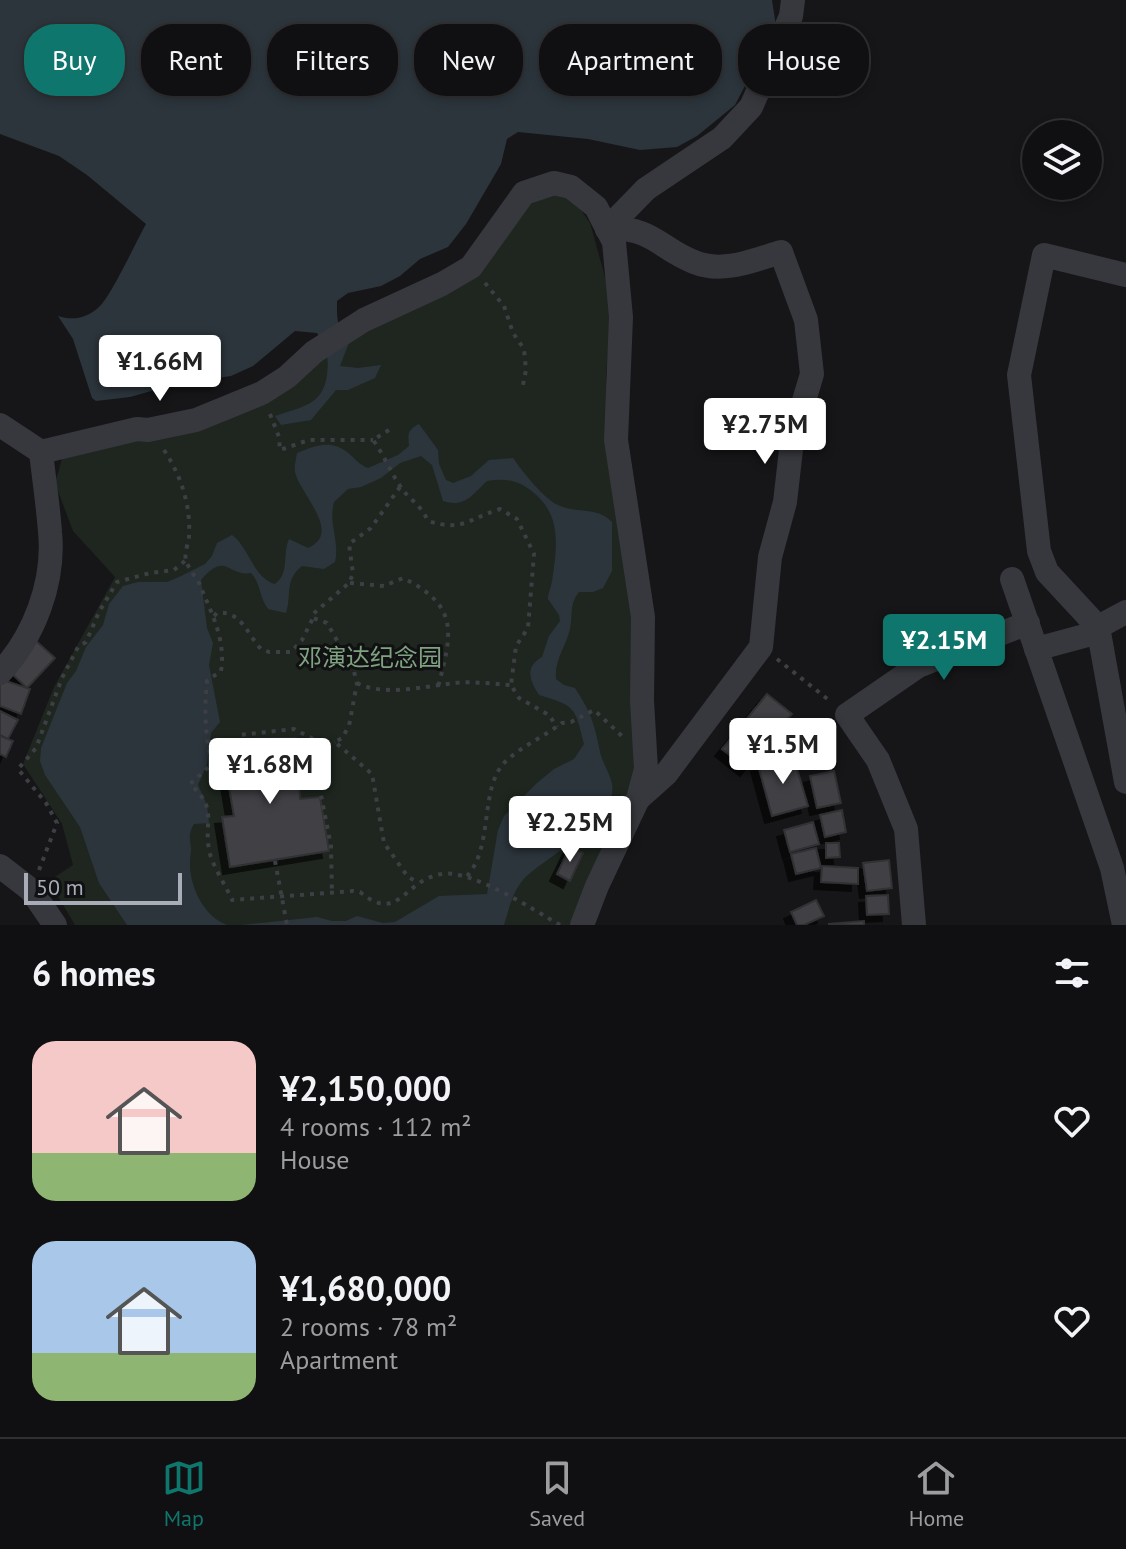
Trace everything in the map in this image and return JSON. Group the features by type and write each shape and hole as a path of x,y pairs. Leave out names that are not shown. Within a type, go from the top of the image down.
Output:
{"street":[{"path":"607,229 646,189 722,138 751,107 791,16 793,0"},
{"path":"0,425 41,452 137,429 148,430 196,420 262,393 287,377 314,352 353,328 471,267 524,193 554,183 571,187 596,207 614,242 621,317 616,440 643,617 642,701 646,769 638,799 582,925"},
{"path":"607,229 645,233 696,263 731,267 781,252 806,320 812,374 792,441 785,502 770,557 761,647 666,774 638,799"},
{"path":"1126,275 1044,255 1019,375 1039,551 1047,572 1098,630 1126,782"},
{"path":"0,673 16,656 35,623 49,563 51,534 41,452"},
{"path":"1012,579 1112,868 1124,925"},
{"path":"1036,649 1098,630 1126,612"},
{"path":"914,925 906,829 878,760 847,715 918,666 1028,623"},
{"path":"0,866 31,890 55,925"}],"path":[{"path":"471,267 504,306 513,333 524,349 526,370 523,385"},
{"path":"262,393 279,437 280,450 309,440 373,440 389,430"},
{"path":"148,430 174,466 188,502 186,560 214,617 223,658 221,671 207,681 206,737 212,764 190,784 209,806 208,843 211,858 232,900 360,892 373,904 390,907 401,902 419,883 443,873 467,876 516,899 560,925"},
{"path":"373,440 400,487 422,506 428,521 446,527 460,527 478,515 500,509 517,519 534,554 528,628 516,646 511,685 519,698 549,715 557,727"},
{"path":"214,617 217,613 227,612 238,617 261,649 291,652 313,614 349,583 353,574 349,544 371,528 400,487"},
{"path":"31,890 57,823 46,803 18,769 36,748 62,678 78,647 86,642 117,582 174,570 186,560"},
{"path":"349,583 384,586 403,578 429,594 442,609 450,629 438,687"},
{"path":"313,618 327,623 353,668 357,683 349,726 342,738 322,748 328,767 320,790 331,846 332,893"},
{"path":"761,647 847,715"},
{"path":"357,683 374,688 416,690 475,682 511,685"},
{"path":"467,876 479,858 491,790 504,762 557,727 594,710 624,737 646,745"},
{"path":"219,755 238,754 240,735 294,729 315,740 328,767"},
{"path":"335,742 372,774 384,843 408,877 419,883"},
{"path":"275,861 287,925"}],"green space":[{"name":"邓演达纪念园","path":"555,193 575,201 590,223 612,302 606,375 614,486 634,601 640,778 582,925 75,925 49,881 73,865 62,824 23,764 54,687 115,577 73,531 55,483 62,459 217,419 386,316 432,295 531,198"}],"shaded area":[{"path":"0,0 772,0 776,24 738,24 740,96 735,105 697,136 677,147 640,150 588,139 518,132 507,139 501,164 466,224 448,247 420,259 400,276 381,286 348,293 337,301 340,328 350,340 340,366 358,368 381,365 375,378 348,390 336,390 311,420 281,425 275,416 309,404 321,393 327,375 327,358 317,333 295,331 253,366 231,376 176,384 130,397 96,401 92,398 73,339 58,316 80,318 104,302 146,224 59,156 0,134"},
{"path":"419,424 438,450 439,464 446,480 453,483 471,476 489,460 513,458 552,502 565,508 600,514 612,522 612,571 603,588 579,592 576,596 570,629 556,672 556,679 575,688 592,720 612,784 611,798 604,812 578,838 523,880 513,896 504,925 241,925 317,917 346,921 357,916 383,923 395,922 439,896 487,894 498,830 504,816 554,769 574,759 584,744 572,709 539,695 530,674 560,621 548,599 556,545 549,512 528,489 506,480 487,481 472,495 457,503 443,501 432,465 421,456 400,463 381,478 348,489 334,502 335,562 324,569 302,566 296,571 286,613 268,609 251,573 222,566 209,571 201,580 207,628 213,643 209,665 220,722 211,733 207,764 198,785 207,805 209,823 194,824 191,831 190,871 195,890 205,908 227,925 127,925 99,883 80,827 45,775 40,761 41,748 67,683 86,647 103,625 109,604 123,586 138,582 167,582 205,564 217,543 232,535 261,576 275,584 283,575 289,539 308,548 318,541 321,533 321,523 295,472 297,453 316,446 335,446 368,468 398,455 409,446 409,433"}],"building":[{"path":"36,641 55,658 27,688 9,671"},
{"path":"0,679 30,689 21,714 0,706"},
{"path":"767,694 792,714 747,769 722,749"},
{"path":"0,711 18,720 8,739 0,735"},
{"path":"0,736 13,741 6,757 0,754"},
{"path":"296,738 300,799 320,797 329,851 230,867 222,817 234,816 224,757 242,755 243,739"},
{"path":"793,755 808,806 772,816 758,765"},
{"path":"834,771 841,803 817,808 810,776"},
{"path":"842,810 846,832 825,837 820,815"},
{"path":"813,822 819,844 790,852 784,830"},
{"path":"826,843 839,843 840,857 826,858"},
{"path":"570,847 583,853 570,881 557,874"},
{"path":"816,848 821,868 796,874 791,854"},
{"path":"889,860 892,888 867,891 863,863"},
{"path":"822,866 858,868 858,884 821,882"},
{"path":"888,895 889,914 867,915 866,896"},
{"path":"816,900 824,916 797,925 791,912"},
{"path":"864,921 864,925 829,925 829,924"}]}
